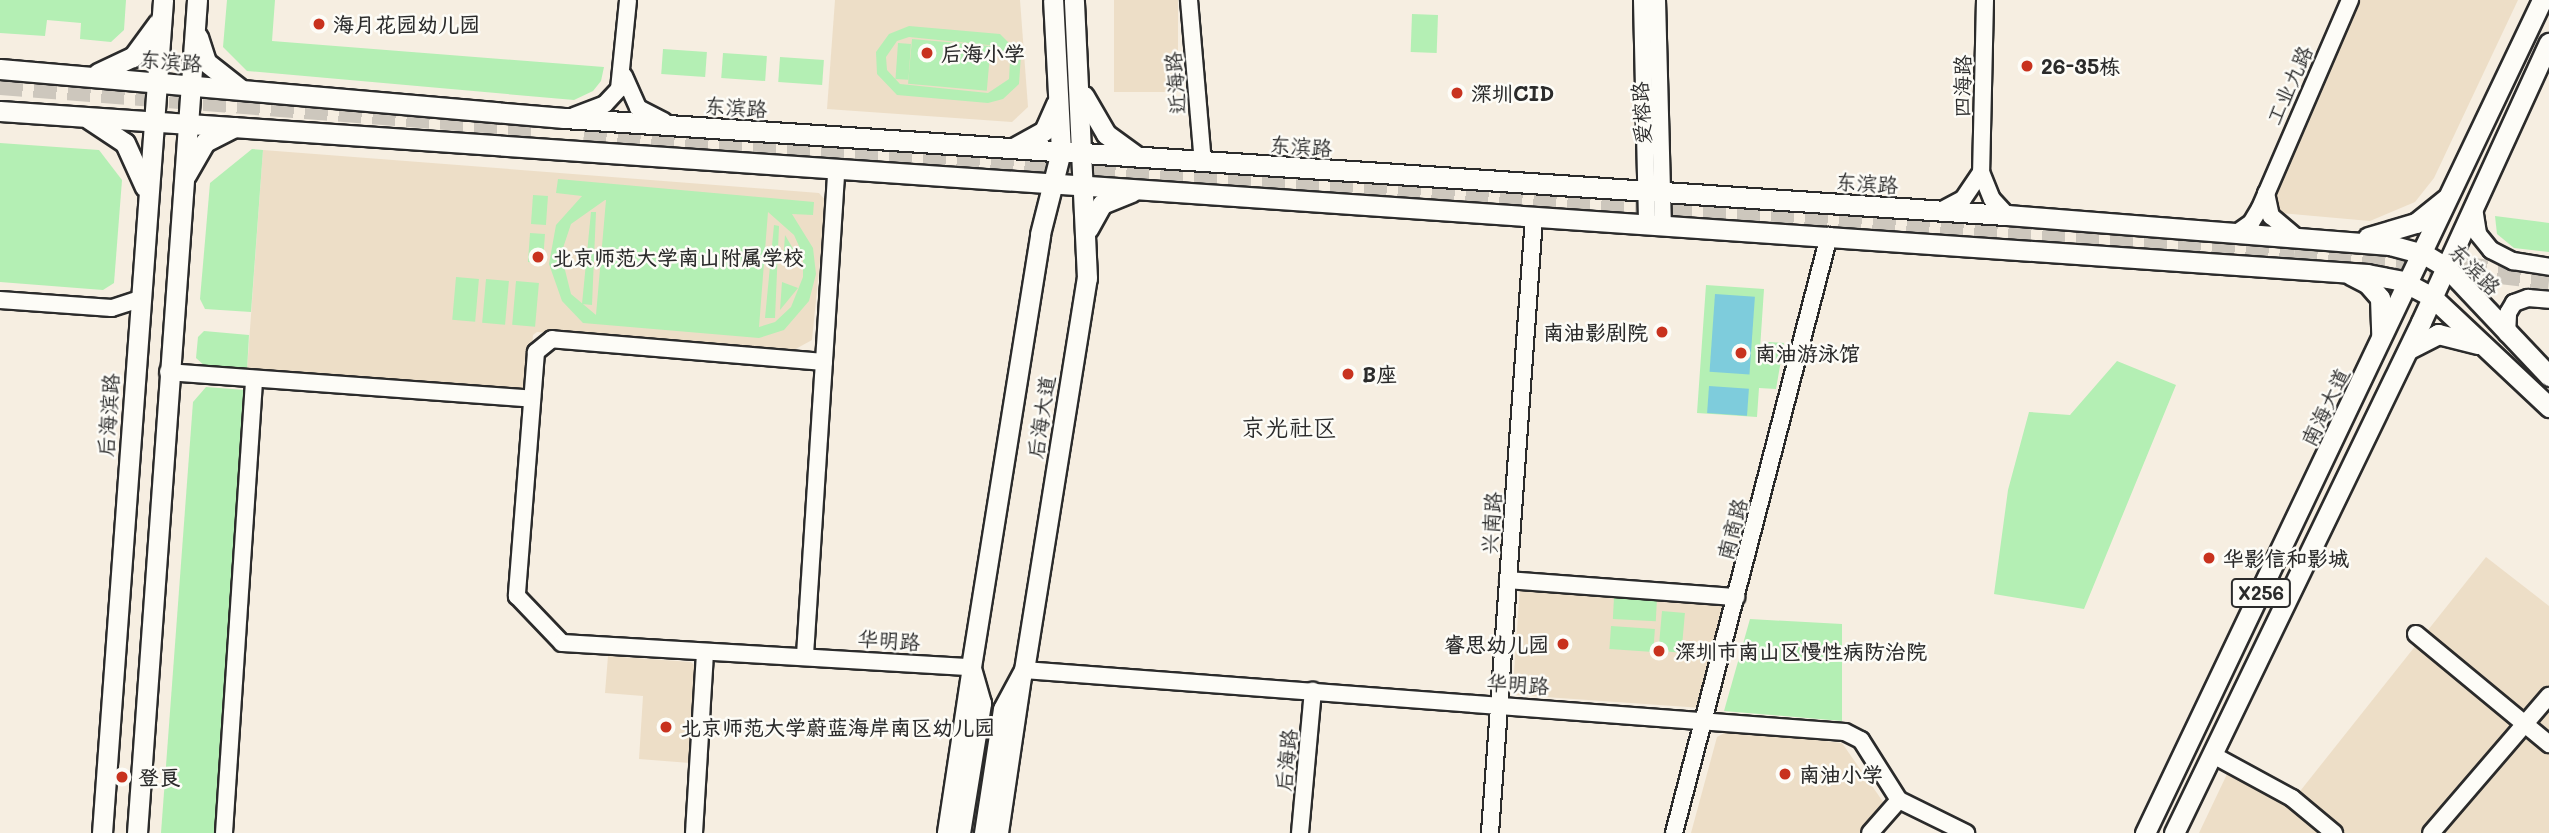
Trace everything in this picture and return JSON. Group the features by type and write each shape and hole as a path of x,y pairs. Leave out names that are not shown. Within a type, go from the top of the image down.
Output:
{"main road":[{"path":"137,833 181,189 197,0"},
{"name":"后海大道","path":"960,833 981,703 971,667 1044,216 1061,151 1053,0"},
{"name":"后海大道","path":"984,833 1003,709 1024,670 1087,278 1086,187 1074,0"},
{"name":"南海大道","path":"2145,833 2410,284 2542,0"},
{"path":"87,76 134,57 162,8"},
{"name":"后海滨路","path":"102,833 162,8"},
{"path":"195,21 206,62 222,79 246,90"},
{"name":"X256","path":"2174,833 2432,297 2549,43"},
{"name":"东滨路","path":"0,69 564,118 2007,215 2348,241 2424,254 2446,267 2549,376"},
{"path":"1080,90 1106,134 1120,148 1140,158"},
{"path":"1014,148 1044,131 1058,96"},
{"path":"0,111 239,125 836,171 1655,224 2332,270 2385,276 2410,284 2432,297 2549,408"},
{"path":"82,115 125,143 148,197"},
{"path":"181,189 205,142 239,125"},
{"path":"1005,182 1031,196 1044,216"},
{"path":"2348,241 2416,223 2441,205 2457,184"},
{"path":"1088,230 1102,204 1138,190"},
{"path":"2332,270 2356,277 2380,298 2384,316 2376,353"},
{"path":"2404,355 2428,336 2449,334 2479,344 2496,357"}],"street":[{"path":"564,118 611,100 623,74 628,0"},
{"name":"近海路","path":"1189,0 1203,162"},
{"name":"爱榕路","path":"1642,0 1657,192"},
{"name":"爱榕路","path":"1655,224 1657,0"},
{"name":"四海路","path":"1985,0 1981,172 1987,191 2007,215"},
{"name":"工业九路","path":"2238,232 2254,219 2350,0"},
{"path":"623,74 638,108 681,126"},
{"path":"805,655 836,171"},
{"path":"1940,211 1964,199 1981,172"},
{"path":"2267,187 2271,216 2295,236"},
{"path":"2475,205 2478,234 2491,250 2513,261 2549,267"},
{"name":"兴南路","path":"1490,833 1534,217"},
{"name":"南商路","path":"1674,833 1829,236"},
{"path":"2507,334 2508,313 2514,303 2528,298 2549,300"},
{"path":"0,300 112,308 139,299"},
{"name":"华明路","path":"824,362 552,339 536,352 517,596 562,643 705,653 805,655 971,667"},
{"path":"168,372 532,399"},
{"path":"224,833 254,379"},
{"path":"1508,580 1736,597"},
{"path":"2416,634 2549,744"},
{"path":"694,833 705,653"},
{"path":"946,833 971,667"},
{"path":"1000,833 1024,670"},
{"name":"华明路","path":"1024,670 1705,719 1855,735 1899,800 1966,833"},
{"name":"后海路","path":"1300,833 1313,691"},
{"path":"2431,833 2549,696"},
{"path":"2213,755 2292,798 2334,833"},
{"path":"1870,833 1899,800"}],"shaded area":[{"name":"后海小学","path":"835,0 1020,0 1028,107 1012,122 827,109"},
{"path":"1114,0 1178,0 1178,92 1114,92"},
{"path":"2358,0 2518,0 2434,178 2415,202 2370,221 2281,213 2270,195"},
{"name":"北京师范大学南山附属学校","path":"263,150 819,193 826,201 812,340 792,351 537,332 533,335 529,386 521,392 247,370"},
{"path":"2486,557 2549,606 2549,833 2340,833 2297,795"},
{"path":"1520,587 1724,601 1716,709 1512,695"},
{"name":"北京师范大学蔚蓝海岸南区幼儿园","path":"608,656 691,662 696,667 690,763 639,759 643,696 605,693"},
{"name":"南油小学","path":"1730,730 1842,743 1886,806 1861,833 1691,833 1717,737"},
{"path":"2228,772 2287,805 2320,833 2199,833"}],"green space":[{"path":"0,0 126,0 124,30 111,42 80,39 81,23 47,20 45,36 0,33"},
{"path":"227,0 275,0 272,41 604,67 601,81 593,91 574,100 247,71 223,47"},
{"path":"1412,14 1438,15 1437,53 1411,52"},
{"path":"909,26 1000,34 1021,55 1019,84 1003,99 988,103 897,95 877,74 876,52 889,34","holes":["909,37 998,46 1010,60 1009,79 988,93 900,84 887,70 886,57 897,41"]},
{"path":"912,39 991,46 987,91 908,84"},
{"path":"898,43 911,44 908,80 895,79"},
{"path":"663,49 707,52 705,77 661,74"},
{"path":"723,53 767,56 765,81 721,78"},
{"path":"780,57 824,60 822,85 778,82"},
{"path":"0,143 99,150 122,180 114,283 103,290 0,282"},
{"path":"252,149 263,150 251,312 205,309 200,299 210,183"},
{"path":"558,179 814,202 813,215 792,214 813,248 816,274 809,301 784,330 759,338 583,323 562,301 549,264 556,225 582,196 556,193","holes":["606,200 596,315 571,294 561,254 571,224","768,212 794,235 803,255 803,277 791,307 775,322 759,327"]},
{"path":"533,195 548,196 546,225 531,224"},
{"path":"591,212 596,212 592,305 582,304"},
{"path":"2495,216 2549,223 2549,252 2514,248 2497,234"},
{"path":"774,225 779,226 775,318 765,318"},
{"path":"530,233 545,234 543,263 528,262"},
{"path":"785,235 799,259 796,262 783,263"},
{"path":"456,277 479,279 475,322 452,320"},
{"path":"486,279 509,281 505,325 482,323"},
{"path":"516,281 539,283 535,327 512,325"},
{"path":"782,282 798,288 780,310"},
{"name":"南油游泳馆","path":"1706,285 1764,289 1760,349 1769,342 1784,343 1776,389 1759,388 1757,417 1697,413"},
{"path":"204,331 249,335 247,370 206,367 196,358 198,337"},
{"path":"2117,361 2176,385 2084,609 1994,594 2008,490 2029,412 2070,415"},
{"path":"206,387 245,390 216,833 161,833 193,402"},
{"path":"1614,597 1657,599 1656,621 1613,619"},
{"path":"1662,611 1685,613 1681,653 1659,651"},
{"path":"1750,619 1842,624 1842,721 1724,711"},
{"path":"1611,626 1655,629 1653,652 1609,649"}],"water":[{"path":"1715,294 1755,297 1749,375 1710,372"},
{"path":"1709,386 1749,389 1747,416 1707,413"}],"tunnel":[{"path":"0,83 536,125"},
{"path":"584,129 2295,248 2549,278"}],"place":[{"name":"海月花园幼儿园","path":"319,24"},
{"name":"后海小学","path":"927,53"},
{"name":"26-35栋","path":"2027,66"},
{"name":"深圳CID","path":"1457,93"},
{"name":"北京师范大学南山附属学校","path":"538,257"},
{"name":"南油影剧院","path":"1662,332"},
{"name":"南油游泳馆","path":"1741,353"},
{"name":"B座","path":"1348,374"},
{"name":"华影信和影城","path":"2209,558"},
{"name":"睿思幼儿园","path":"1563,644"},
{"name":"深圳市南山区慢性病防治院","path":"1659,651"},
{"name":"北京师范大学蔚蓝海岸南区幼儿园","path":"666,727"},
{"name":"南油小学","path":"1785,774"},
{"name":"登良","path":"122,777"}],"district":[{"name":"京光社区","path":"1289,427"}]}
